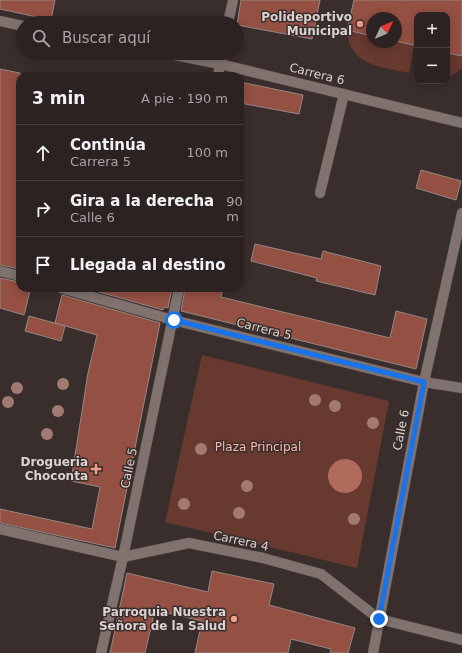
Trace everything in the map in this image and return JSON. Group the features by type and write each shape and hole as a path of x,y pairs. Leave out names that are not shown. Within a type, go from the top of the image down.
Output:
{"street":[{"path":"230,16 233,0"},
{"path":"0,21 16,24"},
{"name":"Carrera 6","path":"200,60 462,123"},
{"path":"219,72 221,60"},
{"path":"320,193 344,94"},
{"name":"Calle 6","path":"373,653 424,382 462,213"},
{"path":"0,271 16,275"},
{"name":"Carrera 5","path":"75,292 174,320 424,382 462,388"},
{"name":"Calle 5","path":"101,653 174,320 178,292"},
{"name":"Carrera 4","path":"0,530 123,557 189,543 263,558 321,574 379,619 462,640"}],"green space":[{"path":"347,30 366,35 366,48 402,48 402,42 414,45 409,73 368,63 360,58 349,42"},
{"path":"450,54 462,56 462,68 450,76"},
{"name":"Plaza Principal","path":"202,355 389,401 357,568 165,522","holes":["337,461 353,462 360,470 330,469"]}],"shaded area":[{"path":"345,459 357,464 362,476 357,488 345,493 333,488 328,476 333,464"}],"building":[{"path":"0,0 55,0 52,16 32,16 0,9"},
{"path":"241,0 320,0 312,39 244,26 244,16 238,16"},
{"name":"Polideportivo Municipal","path":"354,0 462,0 462,56 450,54 450,12 414,12 414,45 402,42 402,12 366,12 366,35 347,30"},
{"path":"0,69 16,72 16,268 0,265"},
{"path":"244,83 303,95 299,114 244,104"},
{"path":"421,170 461,181 456,200 416,188"},
{"path":"255,244 321,259 323,251 381,266 375,295 316,281 317,278 251,261"},
{"path":"0,278 16,281 16,292 30,292 24,315 0,308"},
{"path":"99,292 171,292 168,308 164,307 163,310"},
{"path":"184,292 222,292 221,297 390,338 396,311 427,319 416,369 181,311"},
{"path":"62,295 160,323 115,548 0,523 0,509 92,529 100,487 71,481 88,373 97,335 55,323"},
{"path":"29,316 65,326 61,341 25,331"},
{"path":"212,571 274,584 269,605 355,628 348,653 330,653 331,649 291,639 288,653 195,653 202,621 155,610 145,653 110,653 127,573 208,592"}],"place":[{"name":"Polideportivo Municipal","path":"360,24"},
{"name":"Drogueria Choconta","path":"96,469"},
{"name":"Parroquia Nuestra Señora de la Salud","path":"234,619"}],"route":[{"path":"174,320 424,382 379,619"}]}
